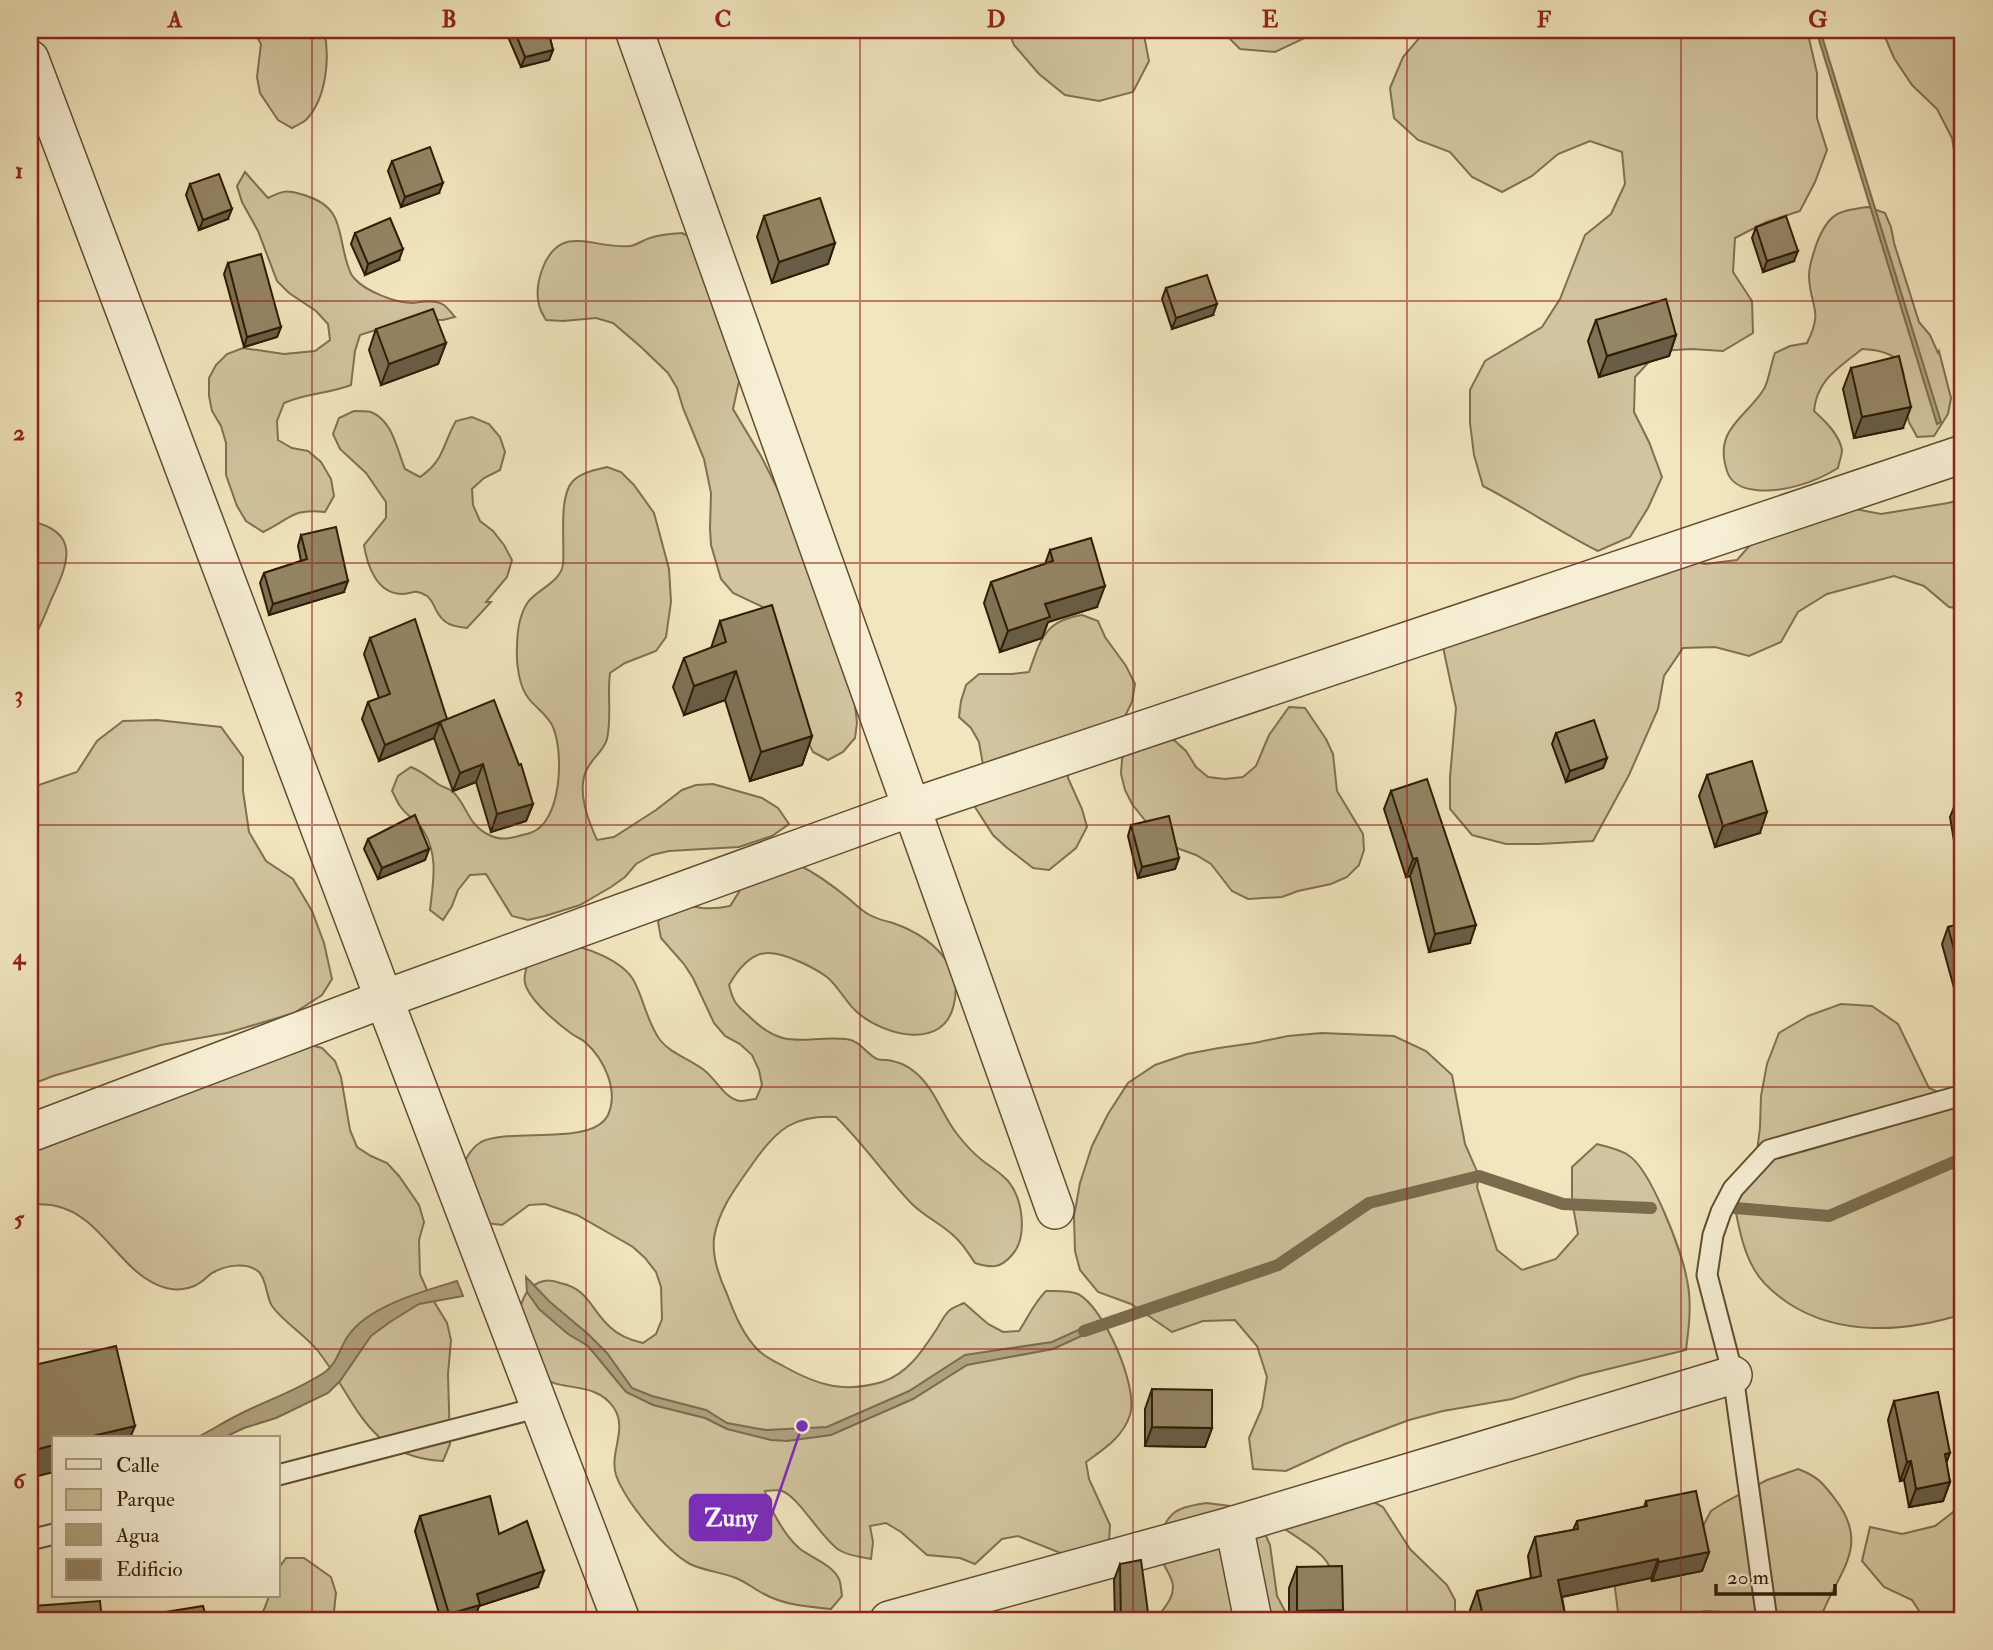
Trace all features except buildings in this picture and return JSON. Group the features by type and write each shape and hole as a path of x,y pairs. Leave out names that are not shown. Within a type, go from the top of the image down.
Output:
{"street":[{"path":"634,30 1055,1210"},
{"path":"30,59 621,1620"},
{"path":"30,1133 384,999 912,807 1963,454"},
{"path":"889,1620 1234,1525 1733,1375"},
{"path":"1234,1525 1253,1620"}],"lane":[{"path":"1767,1620 1733,1375 1707,1275 1713,1235 1721,1212 1733,1189 1769,1150 1963,1095"},
{"path":"280,1474 540,1407"},
{"path":"30,1540 52,1534"}],"green space":[{"path":"253,30 324,30 327,52 323,89 306,120 292,128 278,120 260,93 257,77 261,44"},
{"path":"1008,30 1143,30 1149,61 1133,92 1099,101 1065,95 1039,74 1014,45"},
{"path":"1221,30 1315,30 1309,36 1275,52 1240,49"},
{"path":"1426,30 1807,30 1817,73 1817,118 1827,150 1815,182 1800,211 1766,222 1735,238 1733,272 1752,301 1753,333 1723,351 1659,351 1635,377 1634,412 1662,477 1648,508 1630,537 1598,551 1483,486 1474,455 1470,390 1485,361 1542,327 1560,299 1585,235 1611,214 1625,184 1622,152 1590,141 1558,154 1532,176 1502,192 1472,177 1450,152 1418,140 1394,118 1390,88 1403,57"},
{"path":"1882,30 1963,30 1963,249 1958,207 1958,172 1952,138 1937,109 1912,85 1894,58"},
{"path":"245,172 268,198 289,192 304,195 326,206 337,222 347,263 359,283 398,301 440,303 455,317 443,320 410,319 360,335 351,385 284,403 277,421 278,440 292,448 308,451 321,462 331,479 334,496 325,512 298,513 263,532 246,521 237,506 226,475 226,443 221,426 212,411 209,378 216,365 227,354 243,348 284,354 315,351 330,340 328,324 316,311 289,293 277,281 237,186"},
{"path":"1868,207 1885,213 1919,322 1930,335 1938,353 1939,351 1951,398 1948,414 1934,436 1917,437 1909,422 1900,363 1893,356 1881,351 1862,349 1830,375 1816,400 1814,411 1831,428 1840,444 1842,452 1838,468 1810,482 1788,488 1766,490 1743,487 1732,479 1727,471 1724,445 1728,434 1764,389 1775,353 1790,346 1807,343 1815,323 1810,268 1816,245 1829,220 1848,210"},
{"path":"682,233 698,241 744,358 733,409 761,456 792,518 852,679 857,723 855,738 843,752 828,760 813,752 805,736 772,622 763,607 733,593 721,579 711,545 711,493 704,459 677,388 668,373 613,323 596,318 546,320 539,307 538,288 542,270 551,253 564,243 578,241 630,246 658,236"},
{"path":"354,411 371,412 384,422 405,469 420,477 439,458 456,421 472,417 489,424 500,437 505,452 500,470 484,478 472,489 473,505 480,521 493,531 512,560 507,577 486,602 491,602 467,628 445,622 427,596 416,592 392,592 385,589 374,576 364,545 386,518 386,502 366,473 340,449 333,434 339,418"},
{"path":"607,467 621,472 654,513 669,569 671,602 666,637 656,651 625,663 610,673 607,739 586,771 583,788 587,815 597,840 614,837 682,790 696,785 713,784 762,798 778,808 789,824 772,836 739,847 669,851 652,855 636,864 625,877 611,887 580,905 528,920 512,916 486,874 470,875 458,890 443,920 430,910 434,869 428,839 421,827 400,806 392,791 398,776 411,767 452,791 471,820 482,831 499,838 530,833 541,827 549,816 558,786 559,753 551,723 529,699 523,688 517,661 518,630 528,602 554,581 561,570 564,508 568,488 580,475"},
{"path":"1963,499 1963,609 1949,607 1924,586 1894,576 1827,594 1798,612 1781,642 1749,656 1715,647 1683,648 1664,676 1658,709 1629,775 1593,841 1506,844 1472,835 1450,809 1456,708 1443,647 1675,557 1705,564 1737,560 1780,511 1850,508 1881,514"},
{"path":"30,521 47,526 58,533 64,541 66,562 42,623 30,644"},
{"path":"1082,615 1098,621 1105,637 1126,666 1135,684 1132,702 1124,718 1071,760 1068,778 1087,827 1076,848 1049,870 1033,868 993,835 973,804 985,776 979,742 971,728 959,717 961,701 966,685 979,674 1029,672 1046,633 1059,622"},
{"path":"1289,707 1305,708 1326,739 1333,754 1337,791 1363,834 1364,850 1359,865 1347,877 1331,884 1282,897 1248,899 1232,891 1211,864 1196,855 1163,843 1132,804 1125,790 1121,774 1122,759 1130,744 1160,731 1186,751 1196,767 1208,777 1243,777 1256,766 1269,735"},
{"path":"157,720 221,727 243,757 243,791 249,832 266,861 293,879 312,911 324,943 332,979 322,995 294,1013 227,1033 161,1045 30,1085 30,788 77,772 97,741 123,721"},
{"path":"799,865 830,884 868,914 909,930 937,949 951,968 955,983 954,1004 948,1019 939,1028 926,1034 912,1035 883,1028 858,1013 821,973 790,958 768,953 750,959 736,974 729,985 735,1001 764,1029 786,1039 851,1040 877,1059 899,1063 913,1070 923,1079 963,1141 1008,1181 1020,1208 1022,1228 1017,1247 1003,1263 991,1266 975,1263 955,1237 912,1204 836,1117 797,1122 778,1133 762,1151 729,1198 716,1227 714,1252 717,1267 743,1331 761,1353 797,1374 832,1386 856,1387 882,1382 908,1367 948,1312 964,1303 988,1324 1003,1332 1019,1331 1046,1291 1071,1292 1088,1302 1108,1331 1124,1368 1131,1403 1130,1415 1123,1430 1086,1462 1089,1479 1110,1525 1109,1542 1063,1554 1018,1536 1002,1539 975,1564 960,1558 927,1555 901,1532 886,1523 870,1526 873,1542 871,1559 855,1556 832,1544 789,1495 780,1490 765,1491 788,1536 804,1552 831,1569 839,1579 842,1596 831,1609 780,1601 736,1578 690,1564 680,1558 647,1524 628,1498 616,1475 614,1467 619,1424 614,1408 597,1393 557,1384 543,1376 523,1324 521,1306 529,1290 539,1282 550,1281 570,1286 583,1295 617,1333 643,1343 656,1334 662,1319 661,1287 656,1272 633,1247 577,1215 545,1204 529,1205 502,1225 486,1223 462,1167 472,1150 481,1142 511,1136 585,1131 599,1125 608,1115 612,1095 604,1066 584,1041 566,1030 545,1011 532,997 525,983 533,952 553,946 583,948 622,967 634,981 652,1026 664,1045 704,1070 734,1099 756,1099 762,1085 752,1055 725,1036 714,1023 693,978 661,938 658,922 668,910 677,906 730,906 739,892 742,876"},
{"path":"1841,1004 1872,1006 1898,1024 1929,1088 1963,1103 1963,1314 1919,1325 1896,1327 1874,1328 1829,1322 1808,1314 1778,1296 1760,1279 1747,1254 1735,1208 1756,1159 1761,1096 1767,1064 1779,1033 1808,1016"},
{"path":"1322,1033 1394,1036 1426,1051 1452,1075 1465,1144 1479,1176 1477,1187 1497,1250 1522,1270 1556,1259 1578,1234 1572,1201 1572,1167 1597,1144 1628,1155 1637,1163 1655,1193 1684,1267 1690,1306 1686,1350 1580,1376 1512,1399 1409,1420 1345,1444 1286,1471 1253,1469 1249,1438 1262,1408 1267,1377 1257,1346 1235,1320 1203,1321 1172,1332 1131,1304 1098,1292 1080,1270 1075,1251 1074,1216 1080,1183 1092,1146 1128,1083 1155,1065 1187,1054 1288,1036"},
{"path":"307,1044 322,1048 335,1061 341,1077 350,1130 357,1147 387,1163 419,1205 424,1222 419,1240 420,1274 447,1323 451,1340 448,1374 450,1444 443,1461 417,1457 396,1449 380,1438 354,1407 318,1351 272,1306 264,1279 259,1272 249,1267 231,1266 212,1273 193,1286 166,1288 136,1271 87,1221 53,1205 30,1204 30,1119"},
{"path":"1798,1469 1815,1477 1827,1489 1846,1516 1851,1532 1847,1561 1820,1620 1738,1620 1721,1612 1704,1611 1691,1620 1617,1620 1614,1580 1703,1526 1711,1511 1725,1502 1767,1480"},
{"path":"1368,1499 1383,1507 1410,1549 1447,1585 1455,1600 1455,1620 1378,1620 1361,1617 1360,1620 1323,1620 1330,1579 1328,1563 1316,1551 1279,1525"},
{"path":"1963,1502 1963,1620 1925,1620 1912,1600 1884,1587 1862,1561 1870,1527 1902,1534 1935,1526"},
{"path":"1206,1503 1239,1507 1263,1529 1270,1545 1277,1596 1285,1611 1301,1620 1156,1620 1173,1592 1160,1551 1164,1526 1175,1512"},
{"path":"286,1558 304,1558 331,1577 336,1593 333,1620 255,1620 262,1613 268,1598 280,1598 280,1566"}],"water":[{"path":"1816,30 1820,30 1941,422 1937,424"},
{"path":"526,1277 607,1353 632,1388 706,1410 727,1423 766,1430 827,1427 909,1391 965,1355 1052,1342 1098,1321 1101,1327 1053,1349 967,1365 913,1399 831,1435 787,1441 771,1440 727,1429 705,1418 653,1405 626,1392 588,1346 568,1334 539,1309 527,1292"},
{"path":"457,1281 463,1296 419,1304 390,1322 371,1336 340,1381 328,1393 276,1418 227,1436 200,1436 325,1372 357,1325 383,1308"}],"waterway":[{"path":"1735,1208 1829,1216 1963,1158"},
{"path":"1084,1331 1278,1265 1369,1203 1479,1176 1563,1204 1651,1208"}],"place":[{"name":"Zuny","path":"802,1426"}]}
